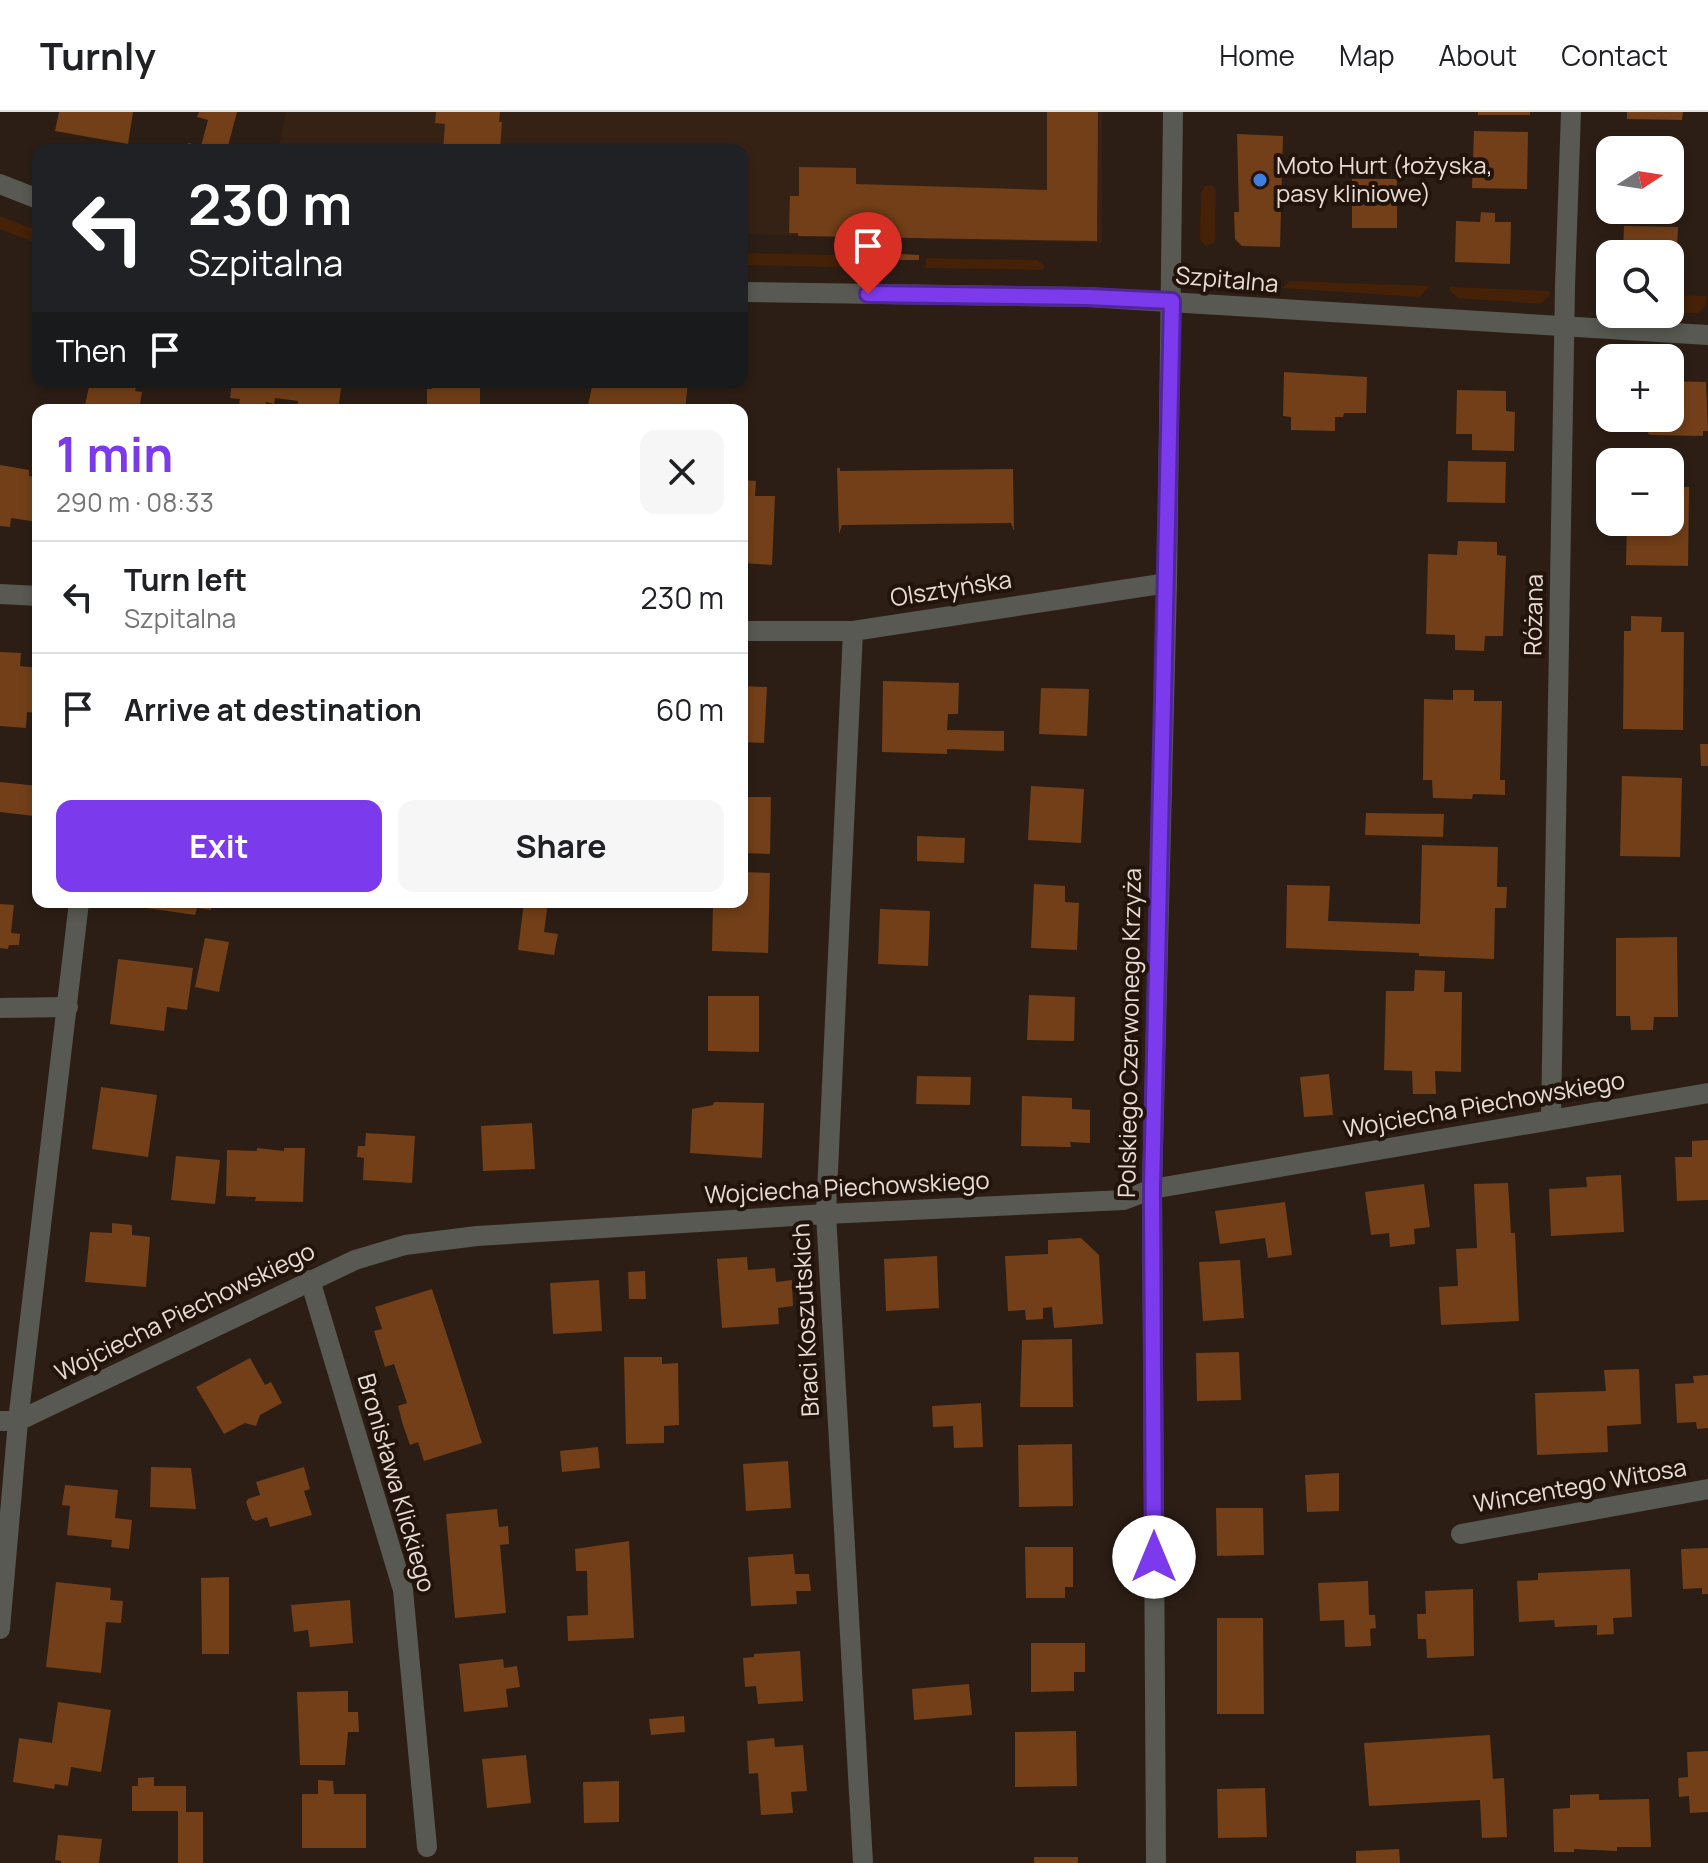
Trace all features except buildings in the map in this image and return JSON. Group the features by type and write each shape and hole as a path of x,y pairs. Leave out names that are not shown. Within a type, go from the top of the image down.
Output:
{"street":[{"name":"Polskiego Czerwonego Krzyża","path":"1156,1863 1152,1189 1167,583 1173,112"},
{"name":"Różana","path":"1551,1119 1564,328 1571,112"},
{"path":"0,184 32,197"},
{"name":"Szpitalna","path":"748,292 1087,297 1708,335"},
{"name":"Olsztyńska","path":"748,631 853,631 1167,583"},
{"path":"0,594 32,596"},
{"name":"Braci Koszutskich","path":"853,631 826,1214 863,1863"},
{"path":"0,1629 9,1421 68,1007 78,908"},
{"path":"0,1008 68,1007"},
{"name":"Wojciecha Piechowskiego","path":"9,1421 355,1260 405,1245 477,1236 826,1214 1124,1200 1152,1189 1708,1093"},
{"name":"Bronisława Klickiego","path":"310,1280 403,1590 427,1847"},
{"name":"Wincentego Witosa","path":"1461,1534 1708,1489"}],"shaded area":[{"path":"286,112 1102,112 1102,243 748,234 748,144 279,144"},
{"path":"1212,185 1216,191 1215,239 1214,243 1206,246 1200,240 1201,193 1205,186"},
{"path":"0,216 32,229 32,242 0,229"},
{"path":"748,253 895,256 895,268 748,265"},
{"path":"926,258 1037,260 1045,266 1043,270 926,268"},
{"path":"1290,281 1429,286 1419,297 1282,288"},
{"path":"1450,287 1550,291 1541,304 1458,298"},
{"path":"1684,295 1707,296 1705,306 1698,313 1684,312"}],"place":[{"name":"Moto Hurt (łożyska, pasy kliniowe)","path":"1260,180"}],"route":[{"path":"868,294 1172,301 1152,1189 1154,1557"}]}
